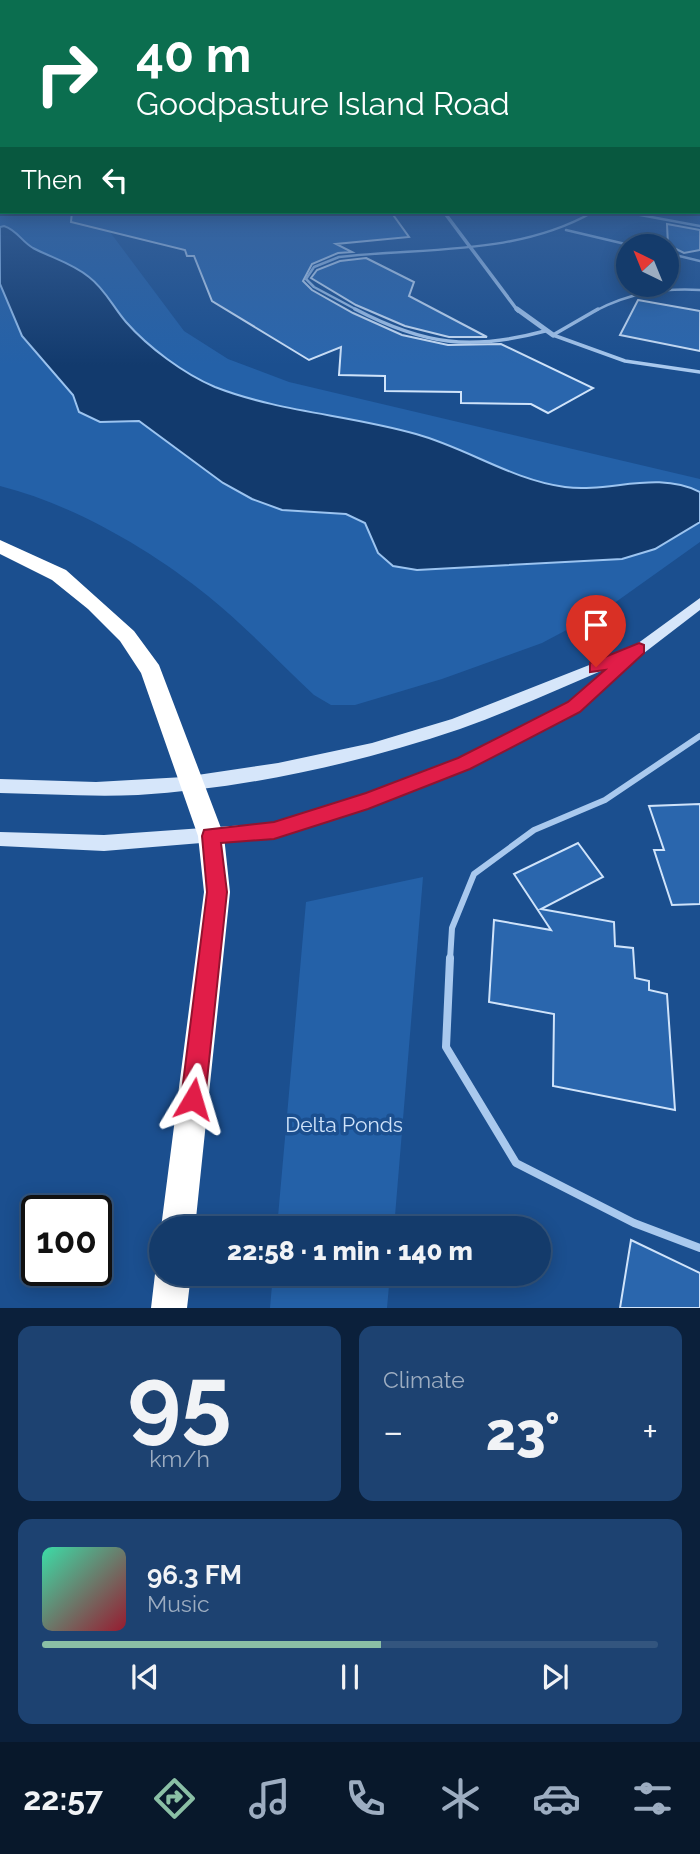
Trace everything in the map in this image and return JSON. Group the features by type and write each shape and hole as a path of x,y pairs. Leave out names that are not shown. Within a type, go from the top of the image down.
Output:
{"highway":[{"path":"0,546 59,575 95,604 127,636 151,671 194,782 211,836 217,892 179,1216"},
{"path":"169,1308 172,1286"}],"street":[{"path":"471,245 517,311 553,335"},
{"path":"0,839 103,843 274,830 368,801 464,764 574,707 639,649 700,603"},
{"path":"0,786 98,789 194,782 382,747 455,724 639,649"}],"lane":[{"path":"489,243 339,257 314,267 306,279 314,288 386,326 431,342 487,345 545,331"},
{"path":"679,256 700,261"},
{"path":"553,335 632,293 666,288 700,290"},
{"path":"553,335 622,361 700,372"},
{"path":"700,736 605,800 534,830 474,874 452,928 446,1047 516,1163 634,1223 700,1248"}],"green space":[{"path":"0,243 118,243 184,331 228,359 289,382 700,479 700,542 606,609 542,643 442,679 355,705 331,705 314,695 222,608 136,545 55,504 0,486"},
{"name":"Delta Ponds","path":"423,877 395,1216 278,1216 306,902"},
{"path":"272,1286 389,1286 387,1308 270,1308"}],"shaded area":[{"path":"0,243 26,243 89,277 145,341 179,367 215,387 289,408 416,434 545,483 582,488 650,482 683,486 700,492 700,522 655,549 622,559 417,570 393,566 378,553 365,523 346,514 282,510 252,499 223,483 139,421 100,422 79,412 73,395 22,336 0,284"}],"building":[{"path":"157,243 346,243 336,244 352,252 338,253 312,264 303,281 312,290 353,313 402,335 448,345 501,344 593,388 548,413 531,404 461,403 461,392 385,391 385,376 339,375 341,347 309,360 212,301 194,256 187,256 185,250"},
{"path":"679,243 700,243 700,250 684,253 679,250"},
{"path":"366,258 414,282 409,296 487,337 449,337 405,326 356,305 311,278 317,270 340,261"},
{"path":"638,300 700,311 700,351 620,335"},
{"path":"700,804 700,904 672,905 654,850 664,850 649,806"},
{"path":"578,843 603,877 541,909 614,922 615,946 633,948 635,978 649,981 649,990 667,994 675,1110 553,1086 554,1014 489,1002 494,920 551,930 514,874"},
{"path":"631,1240 700,1273 700,1308 620,1308"}],"route":[{"path":"193,1099 217,892 211,836 274,830 368,801 464,764 574,707 639,649 596,667"}]}
